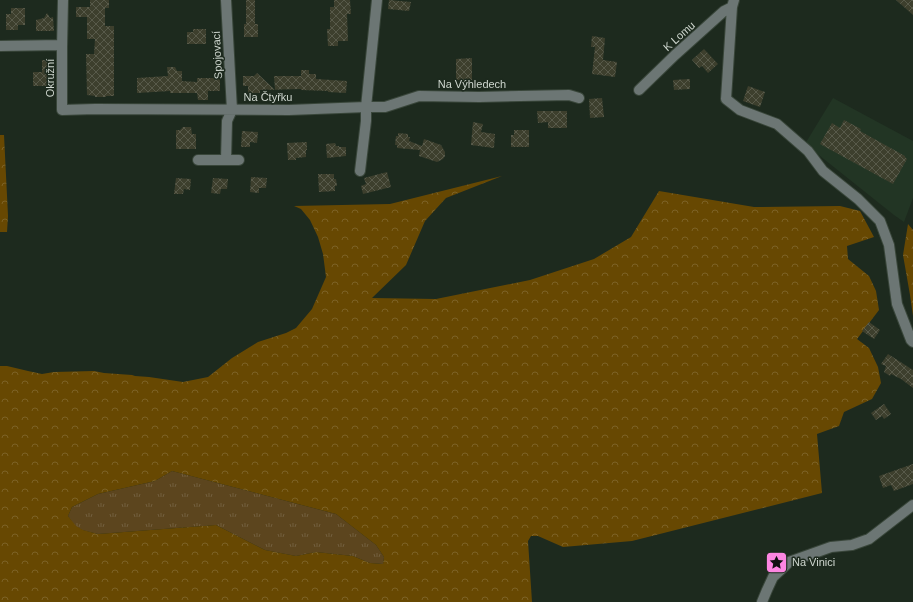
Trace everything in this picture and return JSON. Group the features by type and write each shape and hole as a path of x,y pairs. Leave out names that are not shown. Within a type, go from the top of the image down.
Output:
{"street":[{"name":"Okružní","path":"62,110 63,0"},
{"name":"Spojovací","path":"226,0 232,110 227,121 226,160"},
{"path":"360,171 377,0"},
{"path":"733,3 726,99 740,110 777,124 808,151 823,171 858,200 880,221 890,245 898,304 913,342"},
{"name":"K Lomu","path":"639,90 675,55 733,3"},
{"name":"Okružní","path":"0,46 62,45"},
{"name":"Na Výhledech","path":"366,107 385,108 419,96 478,97 569,95 579,98"},
{"name":"Na Čtyřku","path":"62,110 289,110 366,107"},
{"path":"198,160 239,160"},
{"path":"762,602 773,577 789,562 832,547 852,545 868,540 913,505"}],"shaded area":[{"path":"833,98 913,141 913,198 904,222 805,144"}],"green space":[{"path":"0,135 4,135 8,216 7,232 0,232"},
{"path":"502,176 446,198 425,221 406,265 372,298 436,299 530,280 594,259 631,237 659,191 754,207 840,206 860,211 874,237 847,246 848,259 869,276 876,291 879,310 857,339 869,348 878,367 881,383 872,399 844,412 839,426 817,434 822,493 632,541 563,547 538,536 531,536 528,541 532,602 0,602 0,366 7,366 42,374 54,372 94,371 183,382 208,377 232,358 258,342 286,333 296,328 312,309 326,277 323,254 318,237 310,220 301,209 294,206 390,204","holes":["172,471 336,514 376,545 384,557 383,564 370,563 353,556 316,552 296,556 265,550 216,525 98,534 83,530 76,526 68,516 72,507 98,494 155,481"]},
{"path":"908,224 913,230 913,316 903,255"},
{"path":"172,471 336,514 376,545 384,557 383,564 370,563 353,556 316,552 296,556 265,550 216,525 98,534 82,530 75,526 68,516 72,507 98,494 155,481"}],"building":[{"path":"90,0 109,0 109,8 105,8 105,26 114,26 114,96 95,97 87,95 86,54 94,54 95,39 87,39 87,17 76,17 76,7 90,7"},
{"path":"246,0 255,0 255,24 258,24 258,37 244,37 244,24 246,24"},
{"path":"334,0 350,0 351,14 347,14 348,41 338,41 338,46 328,46 327,29 330,29 330,7 334,7"},
{"path":"389,0 411,2 409,11 388,9"},
{"path":"896,0 913,0 913,15"},
{"path":"11,8 25,8 25,25 18,25 18,30 6,30 6,14 11,14"},
{"path":"47,13 50,18 53,17 54,31 36,31 36,20 44,18"},
{"path":"193,29 206,29 206,44 187,44 187,32 193,32"},
{"path":"592,36 605,38 603,60 617,62 615,77 592,74 595,47 591,47"},
{"path":"704,49 718,64 708,73 702,66 699,68 692,60"},
{"path":"472,58 472,80 456,80 456,59"},
{"path":"42,60 52,60 52,86 33,86 33,72 42,72"},
{"path":"167,67 175,67 177,71 182,71 182,81 197,82 197,78 220,78 220,91 208,91 208,100 198,100 197,93 170,93 170,91 137,93 137,78 168,76"},
{"path":"301,70 309,70 309,74 316,74 316,79 347,81 346,93 301,89 275,90 274,76 301,76"},
{"path":"257,73 275,90 260,90 260,93 248,93 248,86 243,86 243,76 254,76"},
{"path":"690,79 690,89 674,90 673,80"},
{"path":"748,86 765,92 760,107 743,101"},
{"path":"602,98 604,117 590,118 589,99"},
{"path":"537,111 567,111 567,128 548,128 548,122 538,123"},
{"path":"844,120 861,129 860,131 905,156 907,159 893,184 820,144 832,123 840,128"},
{"path":"473,122 483,124 481,132 495,134 494,148 471,145"},
{"path":"183,127 191,127 192,134 196,134 196,149 176,149 176,130 180,130"},
{"path":"514,130 529,130 529,147 511,147 511,135 514,135"},
{"path":"242,131 258,132 257,143 250,142 250,147 241,147"},
{"path":"398,133 408,134 408,137 410,137 409,141 422,146 424,139 441,145 445,152 445,156 437,162 419,156 420,150 397,148 397,145 395,145 396,136 398,136"},
{"path":"307,142 306,157 296,158 296,160 288,160 287,143"},
{"path":"335,143 336,146 346,147 346,156 327,158 326,144"},
{"path":"387,172 391,187 363,194 361,186 366,184 364,178"},
{"path":"318,174 334,174 334,179 336,179 337,186 335,186 335,191 319,192"},
{"path":"251,177 267,178 266,188 259,188 259,193 250,192"},
{"path":"176,178 191,179 190,190 184,189 183,194 174,194"},
{"path":"213,178 228,179 227,189 221,189 220,194 211,193"},
{"path":"869,322 880,330 874,339 862,331"},
{"path":"888,354 913,370 913,388 901,379 891,374 890,376 884,372 886,366 881,364"},
{"path":"884,404 891,414 884,419 882,416 876,420 871,413"},
{"path":"913,464 913,484 894,491 891,485 883,488 879,476"}],"place":[{"name":"Na Vinici","path":"777,562"}]}
